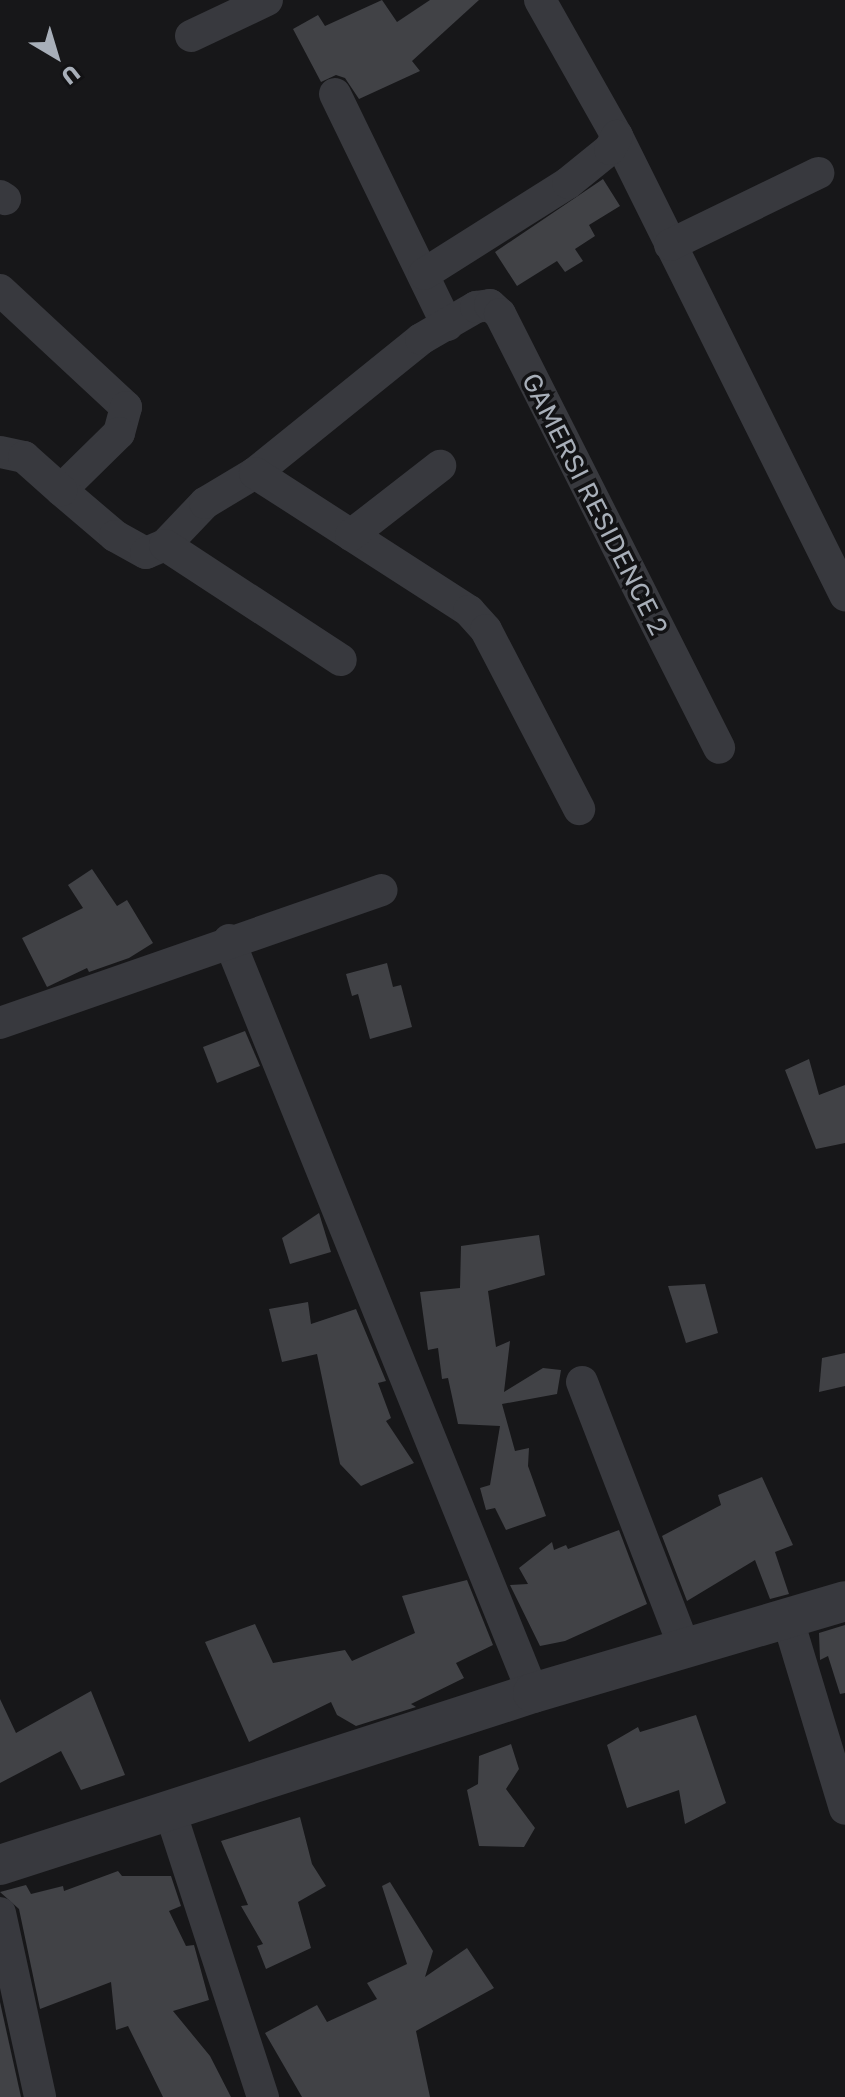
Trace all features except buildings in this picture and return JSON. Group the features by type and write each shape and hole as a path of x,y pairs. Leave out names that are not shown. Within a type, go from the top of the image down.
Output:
{"street":[{"path":"191,36 267,0"},
{"path":"540,0 617,136 845,595"},
{"path":"335,94 447,325"},
{"path":"424,274 568,183 610,149 617,136"},
{"path":"670,245 818,173"},
{"path":"0,290 126,407 119,433 61,490"},
{"name":"GAMERSI RESIDENCE 2","path":"165,545 205,503 255,473 383,367 476,307 490,305 500,314 719,748"},
{"path":"0,452 24,457 138,551 156,552 165,545 341,660"},
{"path":"351,535 440,466"},
{"path":"255,473 469,611 486,630 579,809"},
{"path":"0,1023 229,940 381,890"},
{"path":"229,940 533,1693"},
{"path":"582,1382 686,1651"},
{"path":"0,1865 533,1693 686,1651 845,1601"},
{"path":"788,1620 845,1809"},
{"path":"170,1811 263,2097"},
{"path":"0,1913 40,2097"}]}
